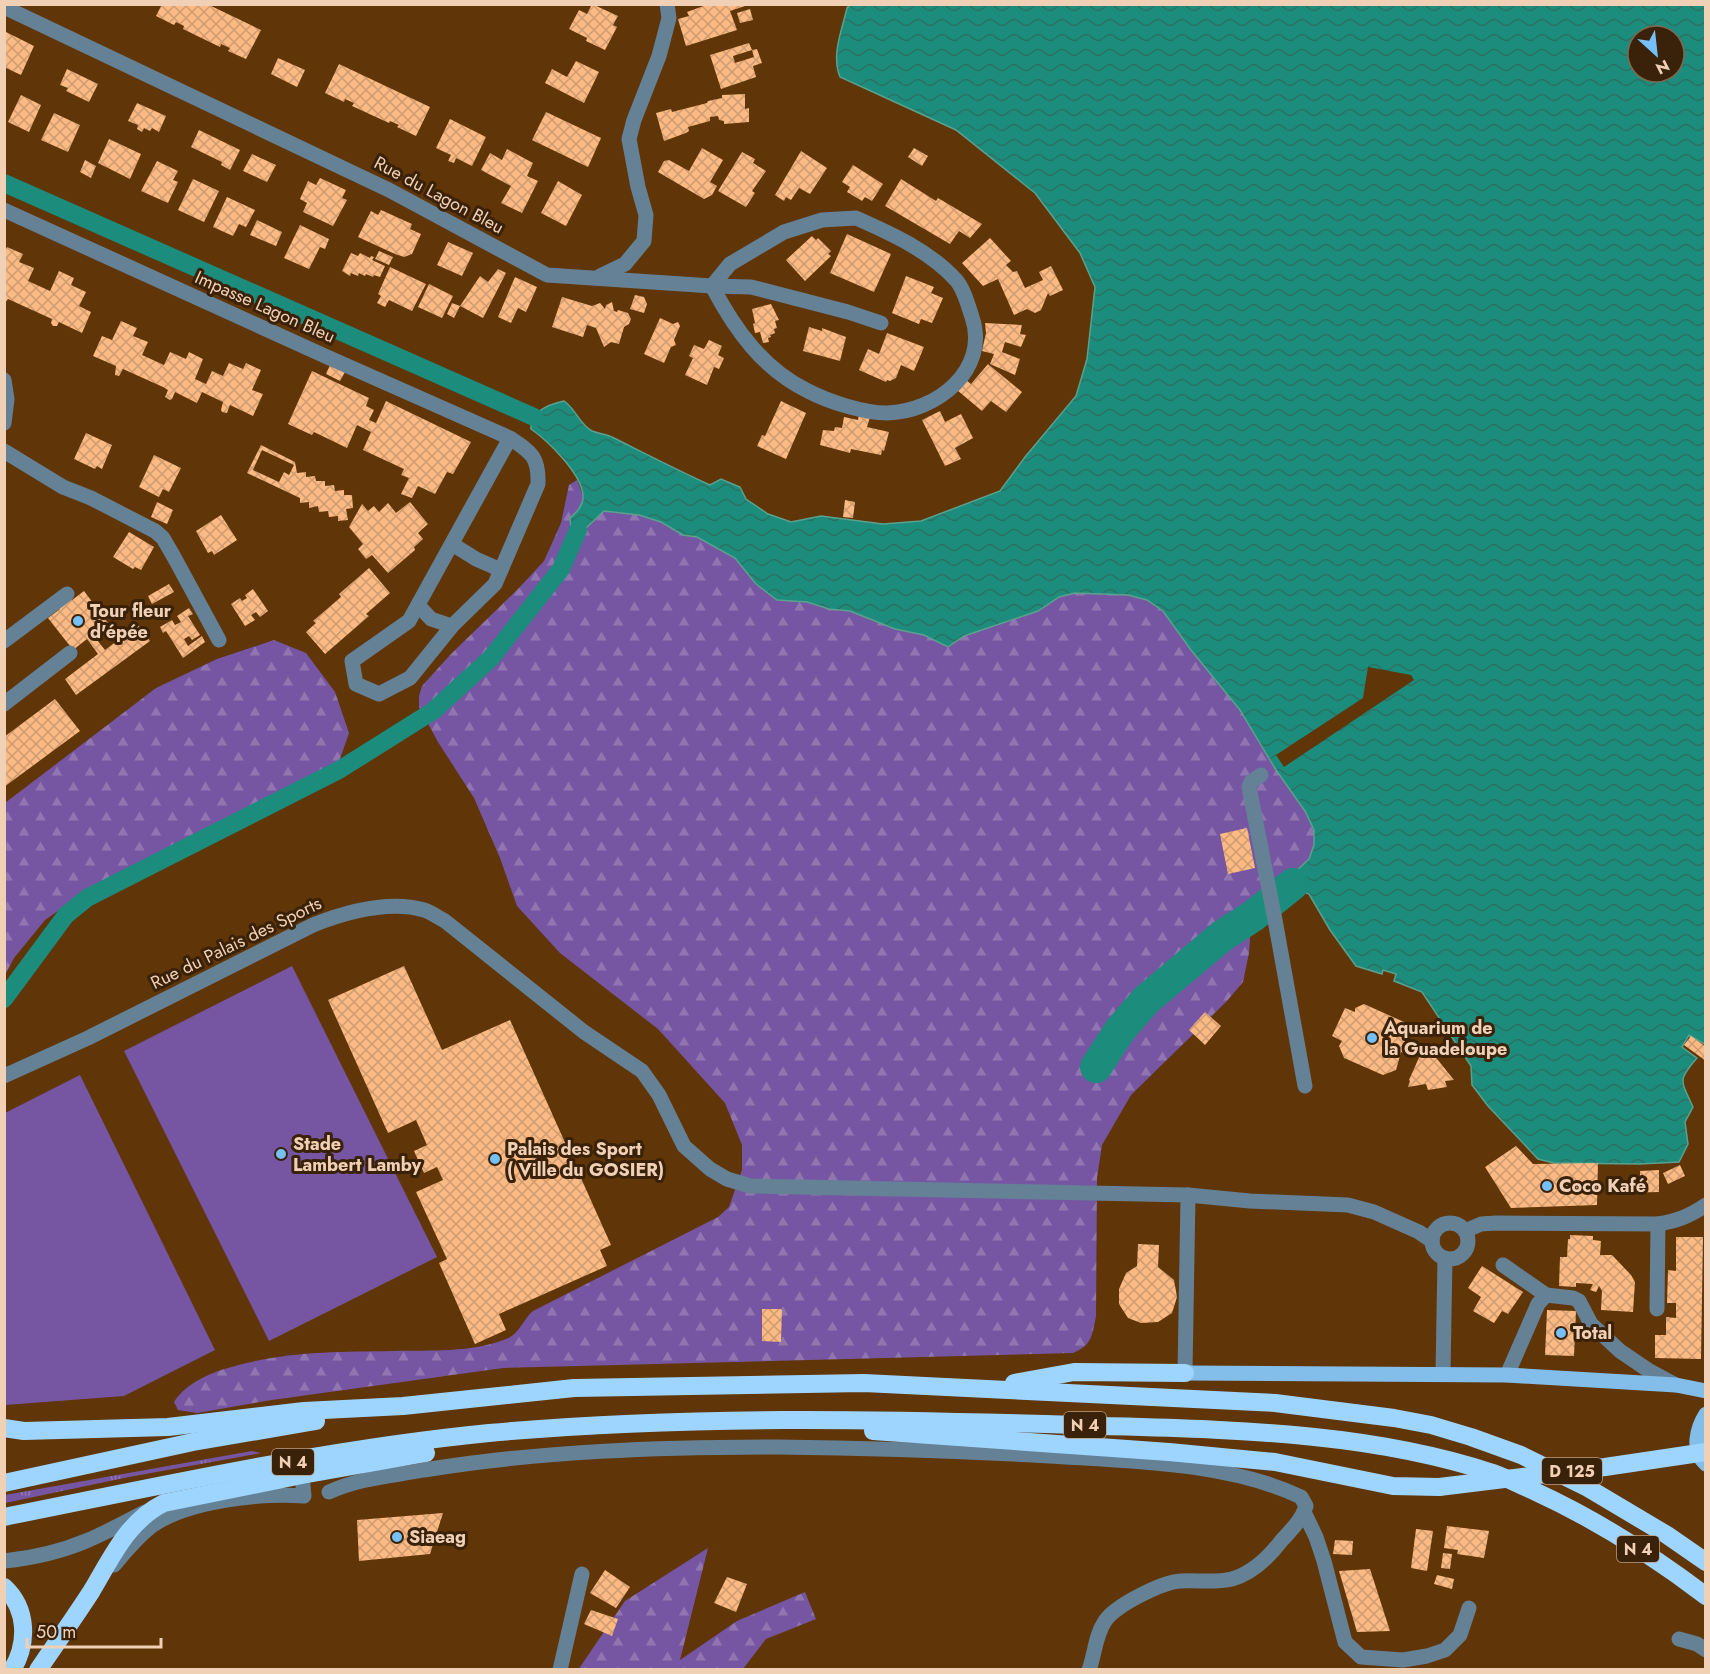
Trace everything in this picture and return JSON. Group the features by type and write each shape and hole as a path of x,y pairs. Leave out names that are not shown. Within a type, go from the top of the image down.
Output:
{"highway":[{"path":"984,1388 1074,1372 1185,1373"},
{"name":"N 4","path":"4,1483 193,1442 403,1406 574,1388 864,1383 984,1388 1275,1403 1431,1425 1521,1455 1579,1483 1667,1535 1706,1562"},
{"path":"4,1428 24,1431 168,1426 304,1411 403,1406"},
{"name":"N 4","path":"4,1517 201,1478 378,1447 584,1425 758,1419 951,1421 1203,1429 1326,1437 1411,1450 1496,1474 1567,1506 1660,1562 1706,1596"},
{"name":"D 125","path":"758,1419 868,1431 1134,1449 1275,1462 1393,1486 1439,1487 1706,1452"},
{"path":"38,1670 91,1592 116,1547 148,1511 164,1503 302,1475 584,1425"},
{"path":"4,1587 17,1605 24,1624 22,1650 12,1670"}],"main road":[{"path":"1185,1373 1507,1375 1676,1385 1706,1391"},
{"path":"1706,1414 1699,1428 1697,1439 1697,1450 1706,1464"}],"street":[{"path":"598,278 625,264 644,241 646,215 629,139 659,56 669,18 667,4"},
{"name":"Rue du Lagon Bleu","path":"4,7 389,190 547,275 751,287 881,323"},
{"name":"Impasse Lagon Bleu","path":"4,210 510,438 530,451 538,466 538,484 495,584 453,626 410,678 379,694 356,684 352,661 410,621 418,605"},
{"path":"856,218 887,232 935,261 957,281 968,302 976,329 975,351 965,373 948,393 921,407 886,413 843,405 807,391 768,364 746,341 727,315 712,286 730,264 784,232 822,220 856,218"},
{"path":"4,380 7,399 4,423"},
{"path":"453,626 431,619 418,605 510,438"},
{"path":"4,451 63,487 91,498 155,531 163,538 219,640"},
{"path":"452,544 476,559 501,570"},
{"path":"4,642 67,594"},
{"path":"4,704 70,653"},
{"path":"1261,775 1251,782 1249,787 1305,1086"},
{"name":"Rue du Palais des Sports","path":"4,1076 88,1038 313,925 344,913 380,907 425,910 445,921 584,1032 642,1071 659,1095 684,1146 710,1169 727,1179 750,1186 1188,1195 1250,1201 1348,1205 1374,1212 1432,1241"},
{"path":"1185,1373 1188,1195"},
{"path":"1465,1231 1481,1224 1496,1223 1658,1224 1677,1221 1692,1215 1706,1205"},
{"path":"1453,1223 1465,1231 1468,1242 1465,1252 1456,1258 1445,1258 1436,1251 1432,1241 1435,1231 1443,1225 1453,1223"},
{"path":"1657,1310 1658,1224"},
{"path":"1443,1374 1445,1258"},
{"path":"1503,1265 1546,1295 1573,1298 1579,1302 1591,1324 1620,1351 1676,1385"},
{"path":"1507,1375 1538,1304 1546,1295"},
{"path":"329,1492 348,1483 477,1461 692,1447 857,1448 1003,1453 1155,1463 1239,1476 1301,1497 1306,1506 1304,1512 1275,1549 1254,1569 1232,1579 1179,1581 1161,1586 1120,1607 1105,1621 1095,1643 1089,1670"},
{"path":"91,1592 133,1542 152,1526 170,1516 233,1499 275,1494 304,1496 302,1475"},
{"path":"4,1561 40,1556 88,1541 148,1511"},
{"path":"1304,1512 1324,1561 1345,1642 1361,1657 1403,1660 1445,1650 1460,1635 1469,1608"},
{"path":"560,1670 582,1574"},
{"path":"1679,1639 1697,1644 1706,1650"}],"green space":[{"path":"577,480 583,496 580,509 585,529 604,511 639,515 661,522 683,535 697,537 735,558 756,584 777,600 807,602 829,609 850,611 895,629 924,635 948,647 963,636 1038,611 1059,597 1075,592 1128,595 1147,600 1163,611 1191,650 1240,710 1276,770 1305,811 1314,830 1314,845 1309,859 1291,876 1257,900 1252,912 1249,953 1243,982 1227,1001 1131,1095 1102,1145 1097,1178 1096,1316 1088,1343 1073,1353 503,1368 272,1400 197,1413 178,1410 174,1402 193,1383 218,1371 255,1361 314,1353 465,1349 506,1339 515,1334 533,1311 718,1217 729,1207 742,1170 742,1145 725,1103 658,1029 560,953 517,906 500,858 474,798 438,742 419,707 422,686 544,561 561,523 569,485"},
{"path":"274,640 306,653 335,692 349,733 339,762 320,778 72,901 45,920 14,958 5,975 5,803 156,688 217,659"},
{"name":"Stade Lambert Lamby","path":"292,966 437,1257 269,1341 124,1051"},
{"path":"80,1075 215,1350 124,1396 5,1405 5,1113"},
{"path":"252,1451 261,1453 5,1503 5,1495"},
{"path":"708,1548 680,1660 737,1621 805,1592 816,1619 766,1639 743,1669 578,1670 625,1601"}],"water":[{"path":"850,5 1705,5 1706,1045 1689,1035 1682,1047 1697,1058 1686,1072 1683,1081 1693,1107 1685,1122 1688,1144 1679,1162 1554,1163 1538,1159 1488,1106 1472,1085 1471,1066 1422,992 1394,981 1396,974 1383,970 1382,974 1356,966 1330,930 1309,894 1302,891 1296,892 1291,876 1309,859 1314,845 1314,830 1305,811 1276,770 1240,710 1191,650 1163,611 1147,600 1128,595 1075,593 1059,597 1038,611 964,636 948,647 924,635 895,629 850,611 829,609 807,602 777,600 756,584 735,558 697,537 683,535 661,522 639,515 604,511 585,529 571,527 570,518 582,502 581,486 563,458 531,429 537,413 559,402 564,401 568,404 592,431 611,437 710,485 721,479 740,487 746,499 768,514 791,522 821,516 883,524 921,521 1000,491 1076,396 1087,359 1095,287 1080,253 1035,193 956,130 840,77 837,51 847,8"}],"pier":[{"path":"1368,667 1411,675 1414,680 1284,767 1276,755 1363,698"}],"building":[{"path":"162,4 207,4 261,30 246,59 228,51 230,48 221,44 220,47 183,29 184,26 176,22 174,25 156,16"},
{"path":"592,4 618,16 613,25 617,27 605,50 569,29 579,10 587,14"},
{"path":"709,4 748,5 730,11 737,30 686,46 678,19 689,16 687,12"},
{"path":"750,9 753,20 740,23 737,13"},
{"path":"4,31 34,46 21,75 4,67"},
{"path":"749,43 752,50 757,49 762,63 753,66 756,77 721,89 710,55","holes":["752,50 754,57 735,63 733,56"]},
{"path":"278,58 305,70 297,87 271,74"},
{"path":"576,61 599,72 584,103 545,83 552,69 567,77"},
{"path":"339,64 430,107 416,136 397,127 399,125 390,121 389,123 352,106 354,103 345,99 344,102 325,93"},
{"path":"67,69 98,84 89,102 66,91 68,88 60,85"},
{"path":"745,94 745,109 749,108 749,122 724,124 718,116 710,117 710,121 688,127 689,131 686,133 664,141 656,113 671,109 672,112 707,103 722,98 722,95"},
{"path":"21,95 41,105 29,132 8,122"},
{"path":"137,103 166,116 159,132 152,128 150,131 144,128 142,132 137,129 138,125 128,121"},
{"path":"546,112 601,138 588,167 532,140"},
{"path":"54,113 80,125 68,152 41,140"},
{"path":"450,119 486,137 472,166 456,158 454,163 448,161 451,155 436,148"},
{"path":"199,130 240,150 230,170 221,165 222,162 191,147"},
{"path":"109,139 141,154 130,179 98,163"},
{"path":"702,148 723,160 710,182 717,186 712,195 704,199 658,172 664,161 669,160 689,171"},
{"path":"914,148 928,156 922,166 908,157"},
{"path":"507,149 533,163 527,176 538,181 522,213 501,203 511,186 481,170 490,153 502,160"},
{"path":"801,151 827,168 810,194 799,188 791,200 786,197 784,201 775,195"},
{"path":"742,152 755,159 753,163 766,171 752,191 755,193 746,207 718,191"},
{"path":"252,154 276,165 267,182 243,171"},
{"path":"85,160 96,166 91,178 80,172"},
{"path":"157,161 178,171 173,180 178,182 168,203 141,191"},
{"path":"853,165 883,184 872,201 865,197 862,201 847,192 850,187 842,182"},
{"path":"320,178 346,190 342,198 347,200 333,226 303,212 307,203 300,199 308,181 316,185"},
{"path":"193,179 219,191 204,222 178,210"},
{"path":"901,179 936,201 938,198 982,224 970,238 959,231 950,244 885,206"},
{"path":"558,181 582,195 566,226 541,213"},
{"path":"227,197 255,210 246,227 239,224 233,236 213,227"},
{"path":"381,210 412,224 410,229 421,234 412,254 404,257 358,237 371,211 378,215"},
{"path":"257,220 282,232 276,246 250,235"},
{"path":"300,225 329,239 325,249 320,247 309,269 284,258"},
{"path":"847,234 891,254 874,292 830,273"},
{"path":"812,236 816,240 818,238 831,251 828,254 831,256 805,281 786,260"},
{"path":"990,238 1011,261 1006,265 1013,272 1017,271 1025,288 1043,280 1039,272 1051,266 1063,290 1050,296 1048,293 1041,310 1035,313 1027,309 1014,315 998,279 983,286 962,263"},
{"path":"448,242 473,253 462,276 437,265"},
{"path":"7,247 23,254 19,262 34,268 28,281 50,291 59,271 74,278 71,285 86,292 79,306 91,312 82,333 59,322 57,326 53,326 52,319 8,299 4,304 4,254"},
{"path":"379,251 393,257 389,265 375,259"},
{"path":"351,253 374,257 372,260 385,266 380,277 366,274 365,276 359,273 358,276 351,273 350,276 342,271"},
{"path":"390,267 426,284 412,311 389,300 385,307 377,303 381,296 378,294"},
{"path":"498,269 506,273 483,318 460,306 480,276 488,282"},
{"path":"906,276 934,287 931,293 943,298 932,323 921,319 919,324 892,313"},
{"path":"515,277 537,287 526,312 518,308 511,323 498,317"},
{"path":"429,284 453,296 442,318 418,307"},
{"path":"635,295 644,297 647,304 644,313 630,309"},
{"path":"562,297 592,306 600,303 605,309 606,305 612,302 614,311 628,313 631,319 624,327 619,344 611,342 604,347 596,328 587,325 583,337 552,327"},
{"path":"452,303 460,306 454,318 447,314"},
{"path":"771,304 779,320 775,321 777,328 774,329 775,333 768,338 769,342 763,343 760,332 755,333 752,309"},
{"path":"660,318 673,324 678,322 680,326 674,340 676,345 671,347 664,363 644,354"},
{"path":"121,321 137,328 133,336 148,342 142,355 164,365 170,352 186,359 189,352 203,359 195,379 206,384 212,371 223,376 229,363 243,369 246,363 261,370 252,390 263,394 253,416 230,405 227,413 222,412 223,402 202,392 197,403 175,392 170,400 165,397 168,390 163,387 123,369 119,376 115,375 116,366 93,356 102,336 112,340"},
{"path":"985,323 1022,325 1020,334 1026,335 1021,347 1005,342 1002,352 1020,359 1015,375 990,364 994,354 982,351 986,333"},
{"path":"809,327 822,331 822,328 846,337 840,361 803,351"},
{"path":"887,333 924,347 914,371 901,365 896,378 886,382 859,370 868,349 879,354"},
{"path":"709,340 722,346 718,355 724,358 719,369 714,367 707,385 685,375 693,358 689,356 694,345 704,349"},
{"path":"988,364 1022,392 1006,412 991,401 982,411 957,390 966,380 971,384"},
{"path":"330,365 345,372 340,381 326,374"},
{"path":"312,371 369,398 366,406 374,410 369,420 376,423 386,401 471,442 453,474 447,472 435,494 418,486 412,498 401,494 409,478 401,475 404,469 363,450 371,432 357,425 347,448 314,432 312,435 288,424"},
{"path":"781,401 806,413 786,459 757,446 762,435 765,436"},
{"path":"940,411 945,422 961,414 973,438 955,448 961,459 945,466 922,420"},
{"path":"859,414 870,417 867,427 889,432 881,455 851,449 850,453 820,445 823,430 834,431 835,427 842,428 844,417 858,420"},
{"path":"86,433 112,445 102,469 97,466 95,469 74,459"},
{"path":"261,445 295,462 297,473 306,472 306,477 315,476 316,481 325,481 325,486 334,485 335,491 344,490 344,495 352,495 353,508 346,509 348,520 338,521 338,516 329,517 328,511 319,512 318,506 309,508 309,502 300,503 300,498 247,473","holes":["262,450 294,465 289,475 284,472 279,482 253,470"]},
{"path":"154,455 181,468 169,492 163,489 159,497 139,487"},
{"path":"845,500 855,502 853,518 843,517"},
{"path":"157,502 173,510 167,524 151,517"},
{"path":"410,502 428,524 418,533 423,539 414,547 415,550 388,573 372,555 366,559 358,549 363,544 349,527 362,504 368,511 374,506 379,512 388,503 396,513"},
{"path":"221,515 237,540 214,555 212,551 208,553 196,531"},
{"path":"129,532 154,547 141,570 135,567 133,569 113,557"},
{"path":"369,568 390,593 366,614 369,616 325,654 306,632 316,623 313,621 341,597 339,594"},
{"path":"169,584 174,592 152,604 148,596"},
{"path":"253,589 268,611 260,617 256,612 251,615 255,620 245,626 231,604 240,598 242,601 247,598 245,595"},
{"path":"84,591 108,623 93,635 105,650 138,625 150,641 76,695 65,679 98,654 87,639 73,650 48,618 60,609 56,604 68,594 72,600"},
{"path":"189,608 193,614 188,616 200,635 192,640 189,636 184,639 188,646 202,636 205,642 183,658 166,631 163,633 160,627 172,620 175,625 181,622 177,616"},
{"path":"55,699 80,731 4,787 4,737"},
{"path":"1247,828 1255,868 1228,874 1220,834"},
{"name":"Palais des Sport ( Ville du GOSIER)","path":"404,966 442,1050 510,1020 611,1245 600,1250 607,1266 499,1314 506,1330 475,1344 439,1263 447,1259 416,1192 443,1180 437,1167 424,1173 414,1151 427,1145 416,1120 388,1133 328,1000"},
{"name":"Aquarium de la Guadeloupe","path":"1364,1004 1404,1022 1410,1030 1404,1044 1413,1049 1410,1056 1401,1052 1396,1070 1383,1075 1344,1058 1339,1046 1342,1041 1332,1036 1345,1008 1355,1012 1355,1008"},
{"path":"1205,1012 1221,1026 1205,1045 1189,1030"},
{"path":"1691,1036 1706,1047 1706,1061 1684,1045"},
{"path":"1425,1044 1454,1080 1445,1081 1447,1087 1428,1090 1426,1084 1408,1087"},
{"name":"Coco Kafé","path":"1516,1146 1533,1164 1598,1163 1597,1205 1511,1208 1485,1167"},
{"path":"1680,1165 1685,1176 1668,1184 1663,1173"},
{"path":"1659,1170 1659,1192 1624,1193 1624,1182 1640,1182 1640,1171"},
{"path":"1570,1235 1593,1236 1593,1240 1601,1241 1600,1255 1612,1255 1631,1275 1635,1282 1633,1312 1601,1310 1602,1291 1599,1286 1596,1292 1590,1290 1593,1284 1576,1283 1576,1287 1559,1286 1560,1257 1567,1257"},
{"path":"1676,1237 1703,1237 1701,1359 1655,1358 1655,1335 1666,1335 1666,1317 1676,1318 1676,1303 1667,1303 1668,1270 1676,1271"},
{"path":"1138,1244 1159,1245 1158,1267 1174,1280 1177,1297 1172,1313 1158,1322 1141,1323 1128,1318 1119,1304 1119,1289 1126,1273 1137,1266"},
{"path":"1482,1266 1523,1292 1508,1314 1502,1311 1494,1323 1473,1311 1481,1297 1468,1288"},
{"path":"762,1309 782,1309 781,1342 762,1341"},
{"name":"Total","path":"1547,1310 1576,1311 1574,1356 1545,1355"},
{"name":"Siaeag","path":"443,1513 430,1554 359,1561 357,1520"},
{"path":"1447,1526 1489,1531 1484,1558 1457,1554 1458,1550 1444,1548"},
{"path":"1416,1529 1433,1531 1427,1571 1411,1568"},
{"path":"1335,1540 1353,1541 1352,1555 1333,1554"},
{"path":"1443,1553 1452,1554 1450,1569 1441,1568"},
{"path":"1370,1569 1390,1631 1357,1632 1339,1571"},
{"path":"605,1570 630,1587 616,1608 590,1593"},
{"path":"1437,1575 1454,1579 1452,1589 1434,1584"},
{"path":"727,1577 747,1584 736,1612 714,1603"},
{"path":"591,1610 618,1619 612,1636 584,1624"}],"waterway":[{"path":"4,183 534,417"},
{"path":"4,999 66,915 87,898 339,770 433,711 491,658 561,569 578,530"},
{"path":"1096,1067 1120,1030 1146,1000 1222,936 1253,916 1293,884"}],"place":[{"name":"Tour fleur d'épée","path":"78,621"},
{"name":"Aquarium de la Guadeloupe","path":"1372,1038"},
{"name":"Stade Lambert Lamby","path":"281,1154"},
{"name":"Palais des Sport ( Ville du GOSIER)","path":"495,1159"},
{"name":"Coco Kafé","path":"1547,1186"},
{"name":"Total","path":"1561,1333"},
{"name":"Siaeag","path":"397,1537"}]}
